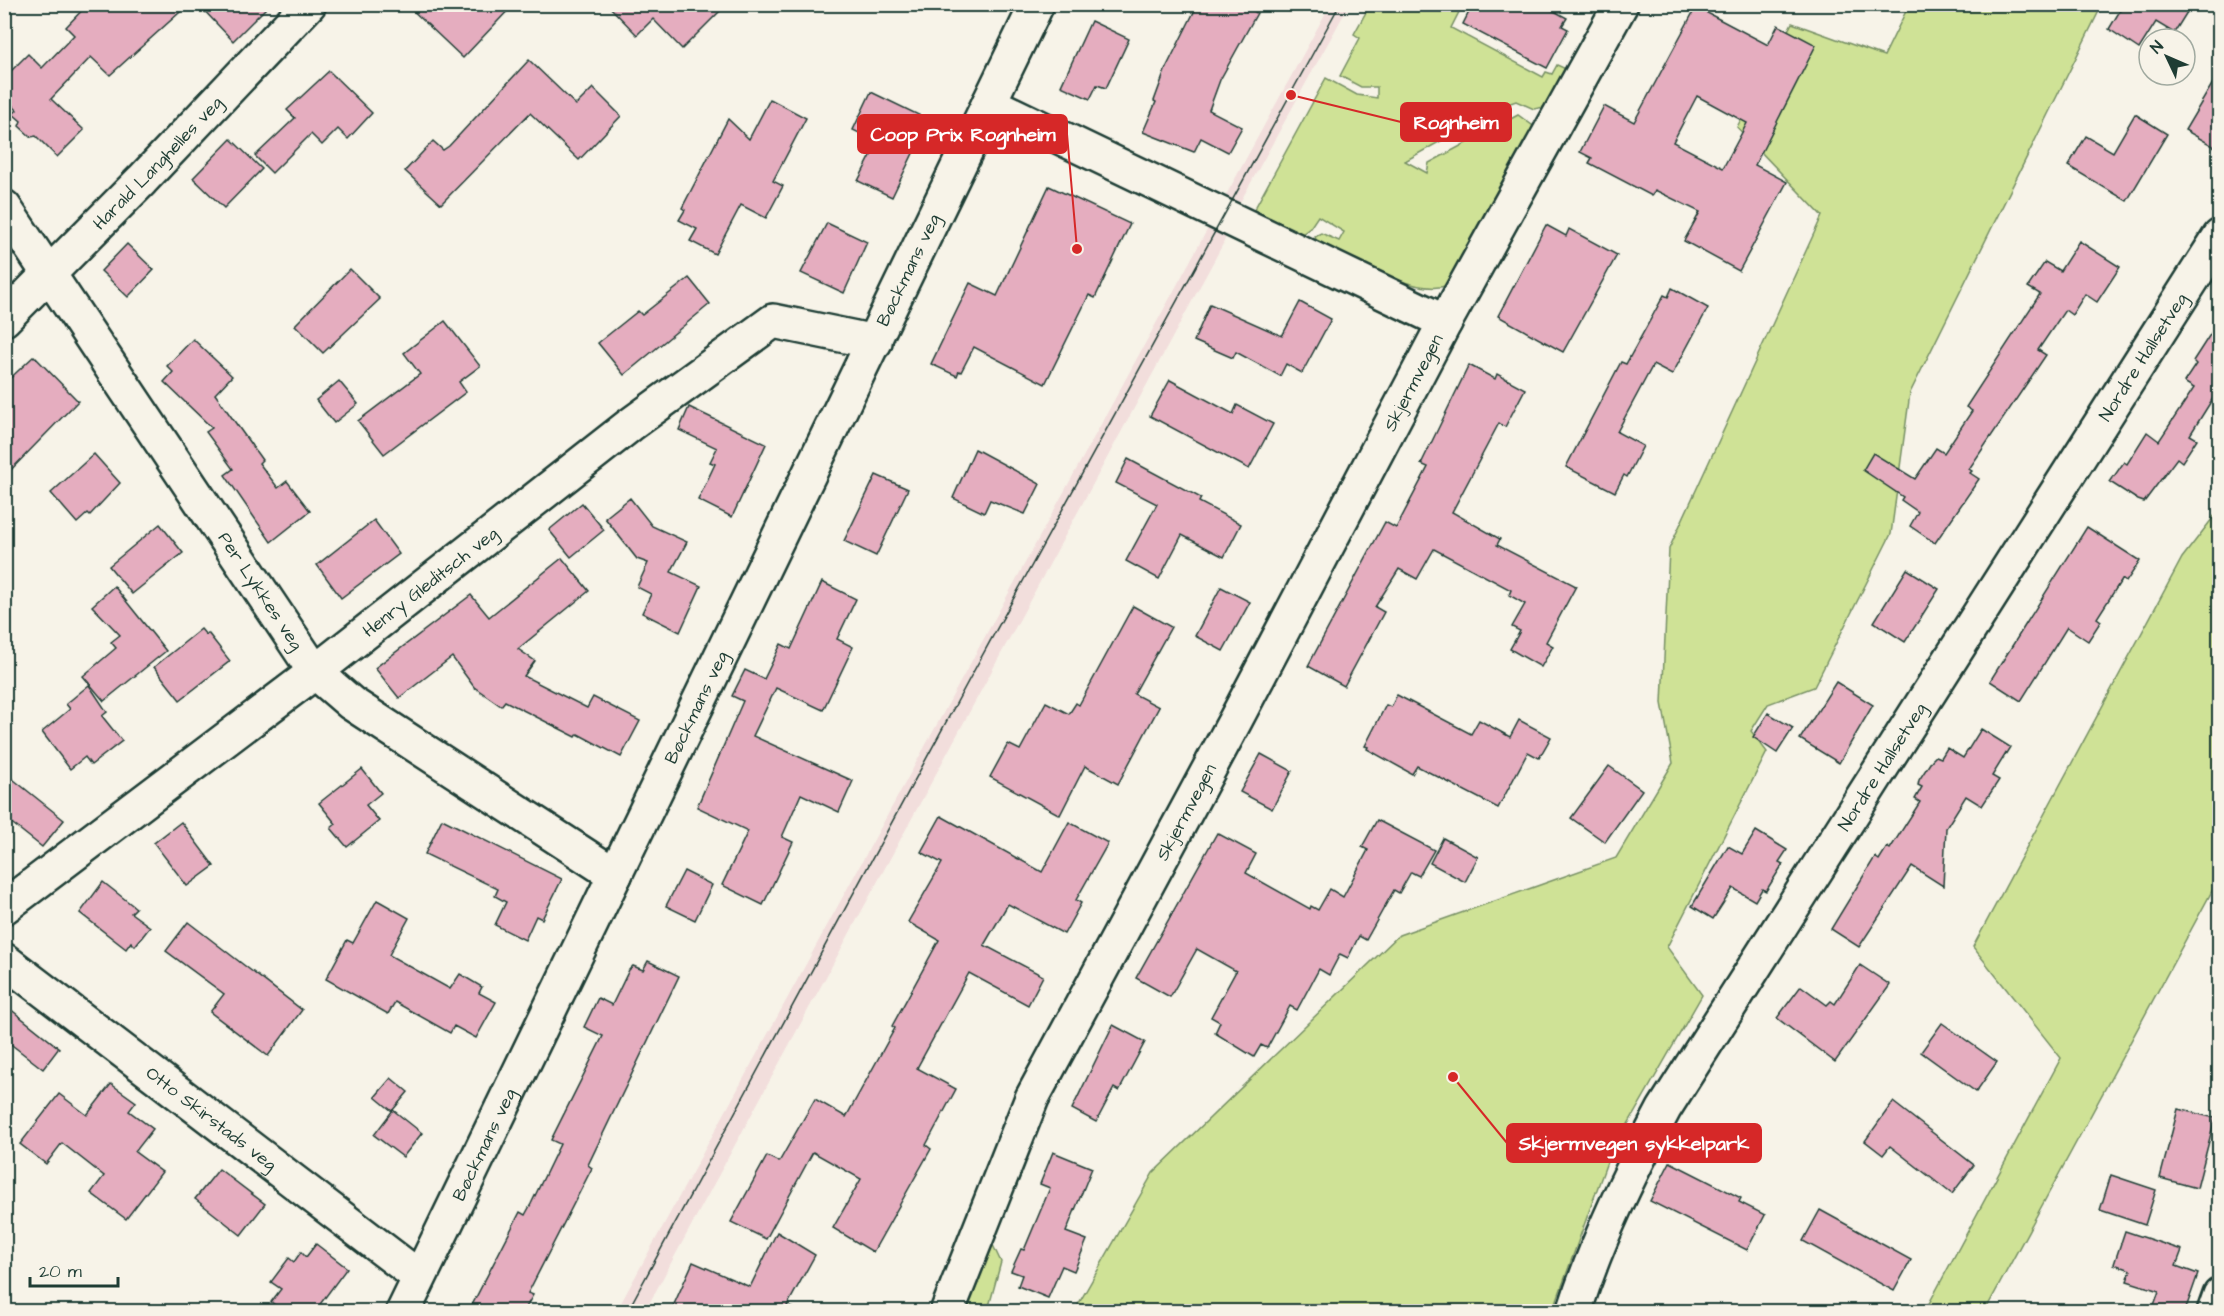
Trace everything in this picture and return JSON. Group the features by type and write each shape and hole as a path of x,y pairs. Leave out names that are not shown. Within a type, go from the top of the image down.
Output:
{"street":[{"name":"Harald Langhelles veg","path":"4,319 142,180 309,4"},
{"name":"Bøckmans veg","path":"403,1311 1037,4"},
{"name":"Skjermvegen","path":"947,1311 1032,1098 1236,719 1445,322 1621,4"},
{"name":"Skjermvegen","path":"989,103 1445,322"},
{"name":"Per Lykkes veg","path":"4,207 315,672 351,703 615,875"},
{"name":"Nordre Hallsetveg","path":"1574,1311 1586,1274 1623,1185 1664,1109 2220,236"},
{"name":"Henry Gleditsch veg","path":"4,907 315,672 630,425 773,321 875,342"},
{"name":"Otto Skirstads veg","path":"4,960 419,1277"},
{"path":"2214,1311 2220,1295"}],"shaded area":[{"path":"1330,5 1349,5 1238,206 1223,244 645,1311 616,1312"}],"green space":[{"path":"1370,5 1445,5 1459,12 1451,28 1543,77 1546,72 1552,74 1557,65 1566,69 1544,107 1534,109 1516,101 1505,105 1405,161 1427,173 1429,163 1518,115 1536,128 1449,285 1418,286 1400,281 1316,240 1315,236 1321,233 1339,241 1344,232 1318,216 1310,228 1302,234 1254,210 1326,78 1357,95 1377,98 1377,87 1361,87 1340,76 1360,38 1354,34"},
{"path":"1909,5 2102,5 1910,393 1891,534 1814,687 1768,704 1751,731 1767,752 1667,947 1702,995 1608,1159 1553,1311 1074,1312 1153,1173 1399,935 1616,858 1673,763 1662,703 1669,549 1822,216 1737,127 1792,23 1884,56"},
{"path":"2219,510 2219,878 1985,1311 1925,1311 2061,1058 1973,947 2182,558"},
{"path":"991,1241 1001,1262 988,1310 991,1311 960,1312"}],"building":[{"path":"88,4 189,4 110,75 91,57 51,99 84,130 57,157 36,136 31,137 19,126 21,121 13,114 17,110 4,97 4,78 28,54 42,68 74,35 66,27"},
{"path":"198,4 270,4 233,41"},
{"path":"406,4 514,4 463,58"},
{"path":"607,4 727,4 682,49 653,19 637,35"},
{"path":"1198,4 1242,4 1257,13 1220,80 1209,110 1242,127 1228,152 1201,138 1194,152 1143,132 1156,102 1154,101 1166,68"},
{"path":"1473,4 1541,4 1567,18 1562,26 1568,29 1547,68 1463,24"},
{"path":"2124,4 2192,4 2178,27 2164,27 2156,22 2153,27 2137,27 2137,48 2109,29"},
{"path":"1696,7 1768,45 1778,25 1816,45 1755,165 1787,182 1739,271 1684,241 1700,212 1655,190 1652,196 1589,163 1592,158 1580,152 1604,106 1634,122","holes":["1697,96 1747,123 1723,168 1673,142"]},
{"path":"1091,21 1129,39 1106,88 1097,85 1090,99 1061,86"},
{"path":"529,60 576,105 593,88 621,116 579,160 530,113 441,204 405,171 433,141 443,150 449,146"},
{"path":"329,71 372,113 348,139 338,129 322,145 311,134 272,173 255,156 295,118 287,110"},
{"path":"2220,71 2220,150 2185,130"},
{"path":"871,92 929,120 892,197 858,181 878,142 853,130"},
{"path":"770,99 806,118 773,181 783,186 766,218 741,205 715,254 690,241 697,229 679,220 685,210 682,208 728,119 749,139"},
{"path":"2135,114 2167,134 2127,201 2068,166 2086,136 2113,152"},
{"path":"231,139 262,169 224,208 193,178"},
{"path":"1049,186 1130,224 1095,298 1089,295 1045,384 974,347 957,376 931,364 970,283 997,296"},
{"path":"827,223 867,242 844,293 801,273"},
{"path":"1546,225 1566,236 1569,229 1617,255 1563,352 1498,316"},
{"path":"2079,241 2120,267 2097,302 2085,294 2072,315 2065,310 2038,350 2046,355 1969,469 1972,471 1970,473 1979,479 1935,543 1910,526 1918,512 1901,500 1903,497 1863,470 1873,453 1915,479 1936,448 1944,453 1972,411 1966,407 2040,294 2028,287 2045,262 2060,271"},
{"path":"127,244 154,270 128,297 101,271"},
{"path":"350,269 380,299 323,353 295,325"},
{"path":"689,278 710,304 624,375 598,343 638,311 642,315"},
{"path":"1672,288 1708,308 1672,375 1653,365 1617,432 1643,446 1627,477 1624,475 1615,492 1566,467 1621,362 1626,364 1664,295 1668,297"},
{"path":"1300,302 1331,319 1302,373 1286,364 1280,376 1236,352 1233,358 1194,341 1210,304 1282,336"},
{"path":"2220,319 2220,387 2190,435 2197,439 2182,462 2177,458 2144,502 2138,500 2110,482 2124,462 2127,464 2147,432 2159,441 2194,388 2184,382 2196,364 2193,361"},
{"path":"445,321 480,366 459,382 466,392 384,454 358,421 420,374 404,353"},
{"path":"193,339 232,376 215,394 262,460 259,463 278,488 287,481 310,511 271,542 225,475 233,469 206,432 212,428 164,382 173,372 167,366"},
{"path":"34,356 78,401 4,477 4,384"},
{"path":"1469,365 1495,379 1497,374 1525,389 1505,427 1499,423 1452,512 1500,539 1497,545 1576,586 1546,642 1553,646 1541,667 1510,649 1520,631 1512,627 1525,604 1509,595 1511,590 1434,549 1417,579 1399,569 1375,607 1384,612 1344,686 1308,666 1385,522 1396,528 1428,467 1421,464"},
{"path":"1170,380 1233,414 1237,405 1273,424 1249,469 1150,416"},
{"path":"339,381 358,404 334,423 316,400"},
{"path":"689,407 766,444 732,517 698,500 715,464 710,462 717,448 679,430"},
{"path":"975,449 1040,484 1025,514 990,500 984,513 953,498"},
{"path":"94,454 120,483 90,515 88,513 77,523 51,493"},
{"path":"1128,459 1201,498 1199,502 1241,524 1224,557 1182,535 1159,579 1126,561 1157,504 1116,483"},
{"path":"876,475 908,489 876,556 844,541"},
{"path":"630,498 652,526 687,542 671,572 701,586 680,632 642,613 651,594 637,587 648,563 637,559 605,518"},
{"path":"582,503 604,530 571,557 549,530"},
{"path":"374,520 399,554 341,598 317,565"},
{"path":"160,524 183,553 132,594 109,566"},
{"path":"2087,527 2140,561 2126,582 2122,579 2097,618 2101,621 2088,641 2067,627 2021,701 1990,681"},
{"path":"562,558 589,591 518,649 535,661 524,676 587,708 593,697 640,721 621,757 578,734 576,737 505,701 501,706 474,687 452,657 399,698 375,668 471,595 489,617"},
{"path":"1907,569 1939,589 1905,642 1874,622"},
{"path":"822,582 856,599 837,639 853,647 823,710 776,688 753,736 853,781 839,812 801,794 782,837 793,842 763,905 722,885 748,831 697,807 743,701 732,696 745,670 764,679 781,644 791,649"},
{"path":"114,586 166,651 104,701 83,676 116,648 111,642 120,635 92,606"},
{"path":"1221,587 1250,602 1223,651 1195,636"},
{"path":"1133,606 1171,627 1134,694 1159,707 1118,784 1085,766 1060,815 990,777 1008,744 1020,750 1046,702 1069,714 1076,703 1079,705"},
{"path":"201,629 206,635 208,633 230,661 180,700 154,667"},
{"path":"1836,682 1873,705 1839,763 1800,739"},
{"path":"89,685 107,712 102,716 122,741 91,765 85,757 70,769 42,732 70,709 66,704"},
{"path":"1397,695 1471,734 1479,720 1510,737 1519,720 1551,737 1539,758 1528,752 1498,808 1417,766 1412,774 1367,749 1368,747 1365,746 1386,705 1391,707"},
{"path":"1768,713 1793,728 1777,753 1753,737"},
{"path":"1981,729 2010,747 1992,776 1999,780 1982,806 1966,796 1946,828 1943,886 1912,866 1859,947 1831,929 1875,857 1879,860 1887,847 1890,849 1920,802 1915,799 1922,787 1918,785 1919,780 1932,760 1936,756 1941,758 1947,748 1963,758"},
{"path":"1261,754 1292,771 1272,809 1240,792"},
{"path":"1609,766 1642,790 1605,842 1571,818"},
{"path":"362,769 381,793 366,805 379,821 347,847 331,828 336,824 319,803"},
{"path":"4,772 64,820 42,847 4,817"},
{"path":"941,816 1042,872 1069,822 1108,843 1076,900 1081,903 1064,934 1008,904 984,945 1043,976 1028,1005 969,973 917,1068 956,1089 926,1145 931,1149 873,1252 833,1228 861,1179 813,1152 766,1239 731,1222 767,1156 779,1162 815,1099 846,1117 895,1028 892,1026 939,940 908,922 942,863 921,852"},
{"path":"442,819 562,879 542,919 536,916 525,940 495,925 506,902 495,896 498,889 425,854"},
{"path":"1377,820 1434,850 1419,876 1411,872 1399,893 1394,890 1366,940 1359,936 1348,958 1340,954 1329,975 1319,969 1297,1010 1290,1006 1267,1048 1261,1045 1254,1057 1215,1033 1220,1022 1211,1017 1236,971 1197,949 1170,997 1136,978 1217,833 1256,854 1246,873 1310,909 1311,906 1318,910 1330,889 1343,897 1368,850 1362,847"},
{"path":"181,822 214,866 187,886 154,843"},
{"path":"1756,831 1787,850 1779,862 1783,864 1766,891 1762,889 1755,901 1733,888 1713,919 1692,906 1728,846 1742,854"},
{"path":"1443,838 1478,857 1465,882 1430,863"},
{"path":"684,871 712,885 695,920 666,906"},
{"path":"103,882 136,908 131,913 150,927 135,946 131,942 126,949 80,913"},
{"path":"377,900 409,918 389,955 450,989 460,974 482,987 479,993 496,1002 476,1038 454,1026 450,1033 395,1002 388,1014 326,979 347,940 353,943"},
{"path":"188,922 302,1010 268,1056 210,1012 224,994 166,951"},
{"path":"648,961 679,976 588,1165 592,1168 528,1293 533,1295 524,1311 469,1311 520,1212 525,1215 531,1204 560,1144 551,1140 603,1036 584,1027 598,998 612,1005 629,970 633,966 643,970"},
{"path":"1860,965 1890,985 1835,1062 1777,1018 1801,986 1827,1005 1831,1001 1835,1004"},
{"path":"4,1004 59,1048 43,1069 4,1039"},
{"path":"1942,1023 1997,1062 1976,1092 1921,1052"},
{"path":"1113,1025 1145,1042 1119,1091 1114,1088 1096,1122 1072,1109"},
{"path":"391,1078 408,1092 392,1111 375,1097"},
{"path":"111,1084 136,1102 129,1111 153,1129 135,1152 162,1172 126,1219 91,1193 104,1176 62,1143 46,1164 20,1144 59,1094 87,1115"},
{"path":"1893,1102 1974,1165 1952,1194 1890,1146 1883,1155 1865,1141"},
{"path":"2178,1109 2215,1118 2197,1188 2160,1178"},
{"path":"393,1110 422,1133 403,1157 374,1135"},
{"path":"1053,1152 1092,1168 1066,1232 1087,1240 1074,1271 1062,1266 1048,1298 1018,1286 1022,1275 1011,1271 1021,1249 1024,1250 1050,1188 1040,1184"},
{"path":"1670,1162 1741,1198 1739,1202 1765,1215 1747,1250 1650,1201"},
{"path":"219,1169 265,1204 241,1235 195,1199"},
{"path":"2111,1175 2156,1190 2145,1225 2100,1210"},
{"path":"1820,1210 1911,1260 1894,1291 1803,1241"},
{"path":"2125,1231 2182,1250 2176,1266 2198,1274 2185,1311 2152,1311 2159,1291 2127,1281 2131,1270 2114,1264"},
{"path":"777,1232 815,1255 787,1306 798,1311 671,1311 693,1262 750,1287"},
{"path":"316,1244 347,1268 315,1311 284,1311 271,1302 281,1289 271,1282 289,1258 294,1262 301,1252 306,1257"}],"tram line":[{"path":"627,1312 971,676 1340,4"}],"place":[{"name":"Rognheim","path":"1291,95"},
{"name":"Coop Prix Rognheim","path":"1077,249"},
{"name":"Skjermvegen sykkelpark","path":"1453,1077"}]}
